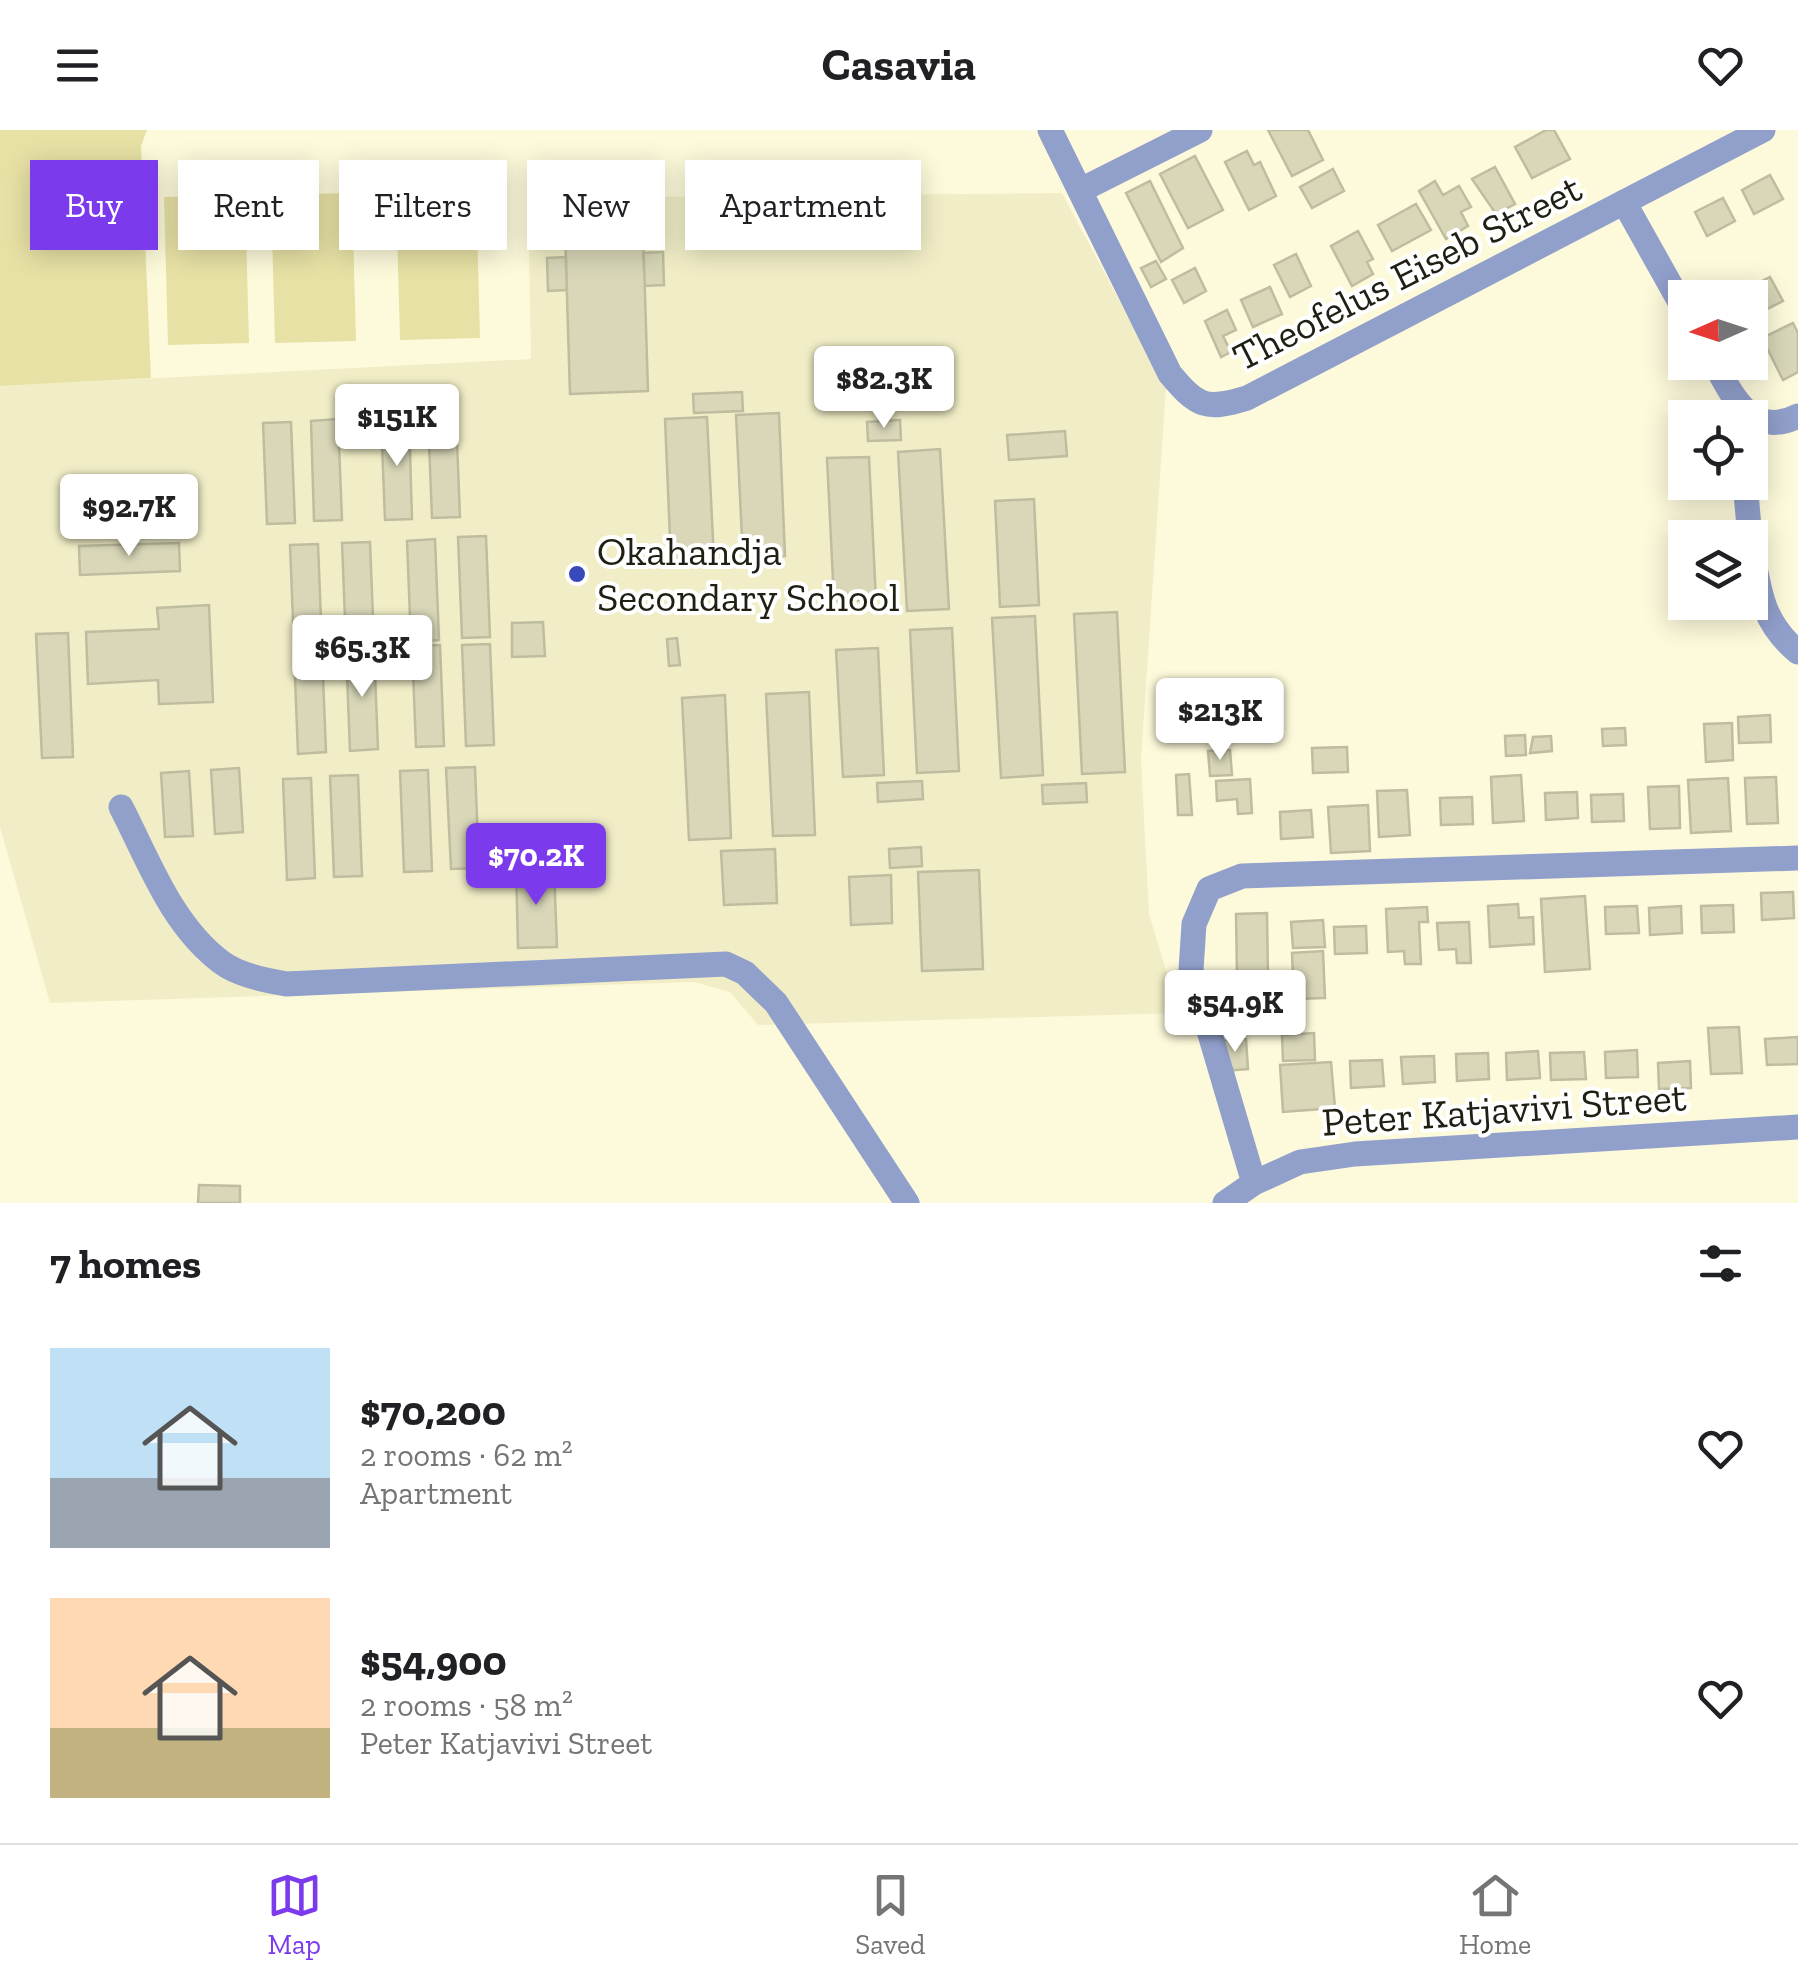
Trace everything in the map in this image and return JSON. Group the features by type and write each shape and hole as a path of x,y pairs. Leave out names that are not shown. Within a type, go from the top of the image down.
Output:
{"street":[{"name":"Theofelus Eiseb Street","path":"1050,130 1170,374 1192,400 1222,406 1247,398 1763,130"},
{"path":"1081,190 1200,130"},
{"path":"1624,202 1668,281"},
{"path":"1768,421 1788,421 1798,416"},
{"path":"1768,618 1780,637 1798,652"},
{"path":"121,808 179,920 222,964 260,979 286,984 726,964 745,973 776,1004 907,1203"},
{"path":"1254,1184 1191,970 1194,924 1209,889 1242,876 1798,858"},
{"name":"Peter Katjavivi Street","path":"1226,1203 1254,1184 1300,1162 1356,1154 1798,1127"}],"shaded area":[{"path":"0,130 147,130 141,146 142,160 30,160 30,250 145,250 151,378 0,386"},
{"path":"339,193 339,250 354,250 356,341 275,343 272,250 319,250 319,194"},
{"name":"Okahandja Secondary School","path":"1062,193 1166,388 1141,759 1149,914 1179,1013 758,1025 730,992 694,982 50,1003 0,827 0,386 531,359 529,250 665,250 665,197 685,197 685,250 921,250 921,194"},
{"path":"164,197 178,197 178,250 246,250 249,343 168,345"},
{"path":"398,250 478,250 480,338 400,340"}],"building":[{"path":"1268,130 1308,130 1323,160 1292,176"},
{"path":"1546,130 1554,130 1570,159 1532,178 1515,147"},
{"path":"1247,151 1254,165 1260,162 1276,196 1249,210 1225,162"},
{"path":"1195,156 1223,210 1188,228 1160,174"},
{"path":"1495,167 1515,204 1496,214 1472,179"},
{"path":"1333,169 1344,191 1312,208 1300,187"},
{"path":"1770,175 1783,199 1754,214 1742,190"},
{"path":"1150,181 1183,248 1161,262 1126,193"},
{"path":"1435,181 1443,195 1459,186 1471,207 1461,212 1468,226 1446,239 1419,191"},
{"path":"1723,198 1735,221 1707,236 1695,212"},
{"path":"1416,204 1431,230 1392,251 1378,225"},
{"path":"1358,231 1373,259 1367,262 1373,274 1352,286 1331,246"},
{"path":"566,250 644,250 648,391 570,394"},
{"path":"663,252 664,285 645,286 643,253"},
{"path":"1296,254 1311,286 1290,297 1274,265"},
{"path":"566,257 567,290 548,291 547,258"},
{"path":"1156,261 1166,279 1151,287 1141,268"},
{"path":"1195,268 1206,291 1184,303 1172,280"},
{"path":"1770,277 1783,301 1768,308 1768,280 1764,280"},
{"path":"1270,287 1282,314 1253,327 1241,300"},
{"path":"1227,310 1236,330 1223,336 1231,352 1221,357 1205,321"},
{"path":"1793,323 1798,333 1798,372 1783,380 1768,350 1768,335"},
{"path":"742,392 743,411 694,413 693,394"},
{"path":"779,413 785,556 743,558 736,415"},
{"path":"456,416 460,517 432,518 428,418"},
{"path":"707,417 714,560 671,562 665,419"},
{"path":"409,418 412,519 385,520 381,419"},
{"path":"338,419 342,520 314,521 311,421"},
{"path":"900,420 901,440 868,441 867,422"},
{"path":"291,422 295,523 267,524 263,423"},
{"path":"1065,431 1067,456 1009,460 1007,435"},
{"path":"940,449 949,609 907,611 898,452"},
{"path":"869,457 876,600 834,601 827,458"},
{"path":"1034,499 1039,605 1000,607 995,501"},
{"path":"486,536 490,637 462,638 458,537"},
{"path":"435,539 439,640 411,642 407,541"},
{"path":"370,542 374,643 346,644 342,543"},
{"path":"179,543 180,571 80,575 79,546"},
{"path":"318,544 322,645 294,646 290,545"},
{"path":"209,605 213,702 159,704 158,680 88,684 86,632 159,629 157,608"},
{"path":"1117,612 1125,772 1082,774 1074,614"},
{"path":"1035,616 1043,775 1001,778 992,618"},
{"path":"543,622 545,656 512,657 512,623"},
{"path":"952,628 959,771 917,773 910,630"},
{"path":"68,633 73,757 42,758 36,634"},
{"path":"677,638 680,665 669,666 667,639"},
{"path":"490,644 494,745 466,746 462,645"},
{"path":"440,645 444,746 416,747 412,646"},
{"path":"878,648 884,775 843,777 836,650"},
{"path":"374,649 378,749 350,751 346,650"},
{"path":"322,651 326,752 298,754 294,653"},
{"path":"809,692 815,835 773,836 766,694"},
{"path":"725,695 731,838 689,840 682,698"},
{"path":"1770,715 1771,742 1739,743 1738,717"},
{"path":"1732,723 1733,760 1706,762 1704,724"},
{"path":"1625,728 1626,745 1603,746 1602,729"},
{"path":"1525,735 1526,755 1506,756 1505,736"},
{"path":"1551,736 1552,751 1530,753 1533,737"},
{"path":"1347,747 1348,772 1313,773 1312,748"},
{"path":"1230,750 1232,775 1210,776 1208,751"},
{"path":"475,767 479,868 451,869 446,768"},
{"path":"239,768 243,832 215,834 211,770"},
{"path":"428,770 432,871 404,872 400,771"},
{"path":"189,771 193,836 165,837 161,773"},
{"path":"1189,774 1192,815 1178,815 1176,775"},
{"path":"358,775 362,876 334,877 330,776"},
{"path":"1521,775 1524,821 1493,823 1491,777"},
{"path":"1776,777 1778,823 1747,824 1745,778"},
{"path":"311,778 315,878 287,880 283,779"},
{"path":"1728,778 1731,831 1691,833 1688,780"},
{"path":"1250,779 1252,813 1238,814 1237,799 1217,801 1216,781"},
{"path":"922,781 923,799 878,802 877,783"},
{"path":"1086,783 1087,802 1043,804 1042,785"},
{"path":"1679,786 1680,828 1650,829 1648,787"},
{"path":"1407,790 1410,835 1379,837 1377,791"},
{"path":"1577,792 1578,818 1546,820 1545,793"},
{"path":"1623,794 1624,821 1592,822 1591,795"},
{"path":"1472,797 1473,824 1441,825 1440,798"},
{"path":"1368,805 1370,851 1331,853 1328,807"},
{"path":"1311,810 1313,837 1281,839 1280,812"},
{"path":"921,847 922,866 890,868 889,849"},
{"path":"775,849 777,903 724,905 721,851"},
{"path":"554,868 557,947 518,948 516,869"},
{"path":"979,870 983,969 922,971 918,872"},
{"path":"891,875 892,923 851,925 849,877"},
{"path":"1793,892 1794,918 1762,920 1761,893"},
{"path":"1585,896 1590,969 1545,972 1541,899"},
{"path":"1518,904 1519,918 1533,917 1534,944 1490,947 1488,906"},
{"path":"1733,905 1734,932 1702,933 1701,906"},
{"path":"1637,906 1639,933 1606,934 1605,907"},
{"path":"1681,906 1682,933 1650,935 1649,908"},
{"path":"1427,907 1428,922 1419,922 1421,964 1405,964 1404,951 1388,952 1386,909"},
{"path":"1267,913 1268,977 1237,977 1236,914"},
{"path":"1323,920 1325,947 1293,948 1291,922"},
{"path":"1469,922 1471,963 1457,963 1456,949 1439,950 1437,923"},
{"path":"1366,926 1367,953 1335,954 1334,927"},
{"path":"1323,951 1325,998 1294,999 1292,953"},
{"path":"1257,993 1258,1015 1226,1018 1225,995"},
{"path":"1739,1027 1742,1073 1711,1074 1708,1028"},
{"path":"1314,1033 1315,1060 1283,1061 1282,1035"},
{"path":"1798,1037 1798,1064 1767,1065 1765,1039"},
{"path":"1246,1039 1248,1069 1224,1071 1222,1041"},
{"path":"1637,1050 1638,1077 1606,1078 1605,1052"},
{"path":"1538,1051 1540,1078 1507,1080 1506,1053"},
{"path":"1584,1052 1586,1079 1551,1080 1550,1053"},
{"path":"1488,1053 1489,1079 1457,1081 1456,1054"},
{"path":"1434,1056 1435,1082 1403,1084 1401,1057"},
{"path":"1382,1060 1384,1086 1351,1088 1350,1061"},
{"path":"1690,1061 1691,1088 1659,1089 1658,1063"},
{"path":"1331,1062 1335,1108 1283,1112 1280,1065"},
{"path":"199,1185 240,1186 240,1203 198,1203"}],"place":[{"name":"Okahandja Secondary School","path":"577,574"}]}
